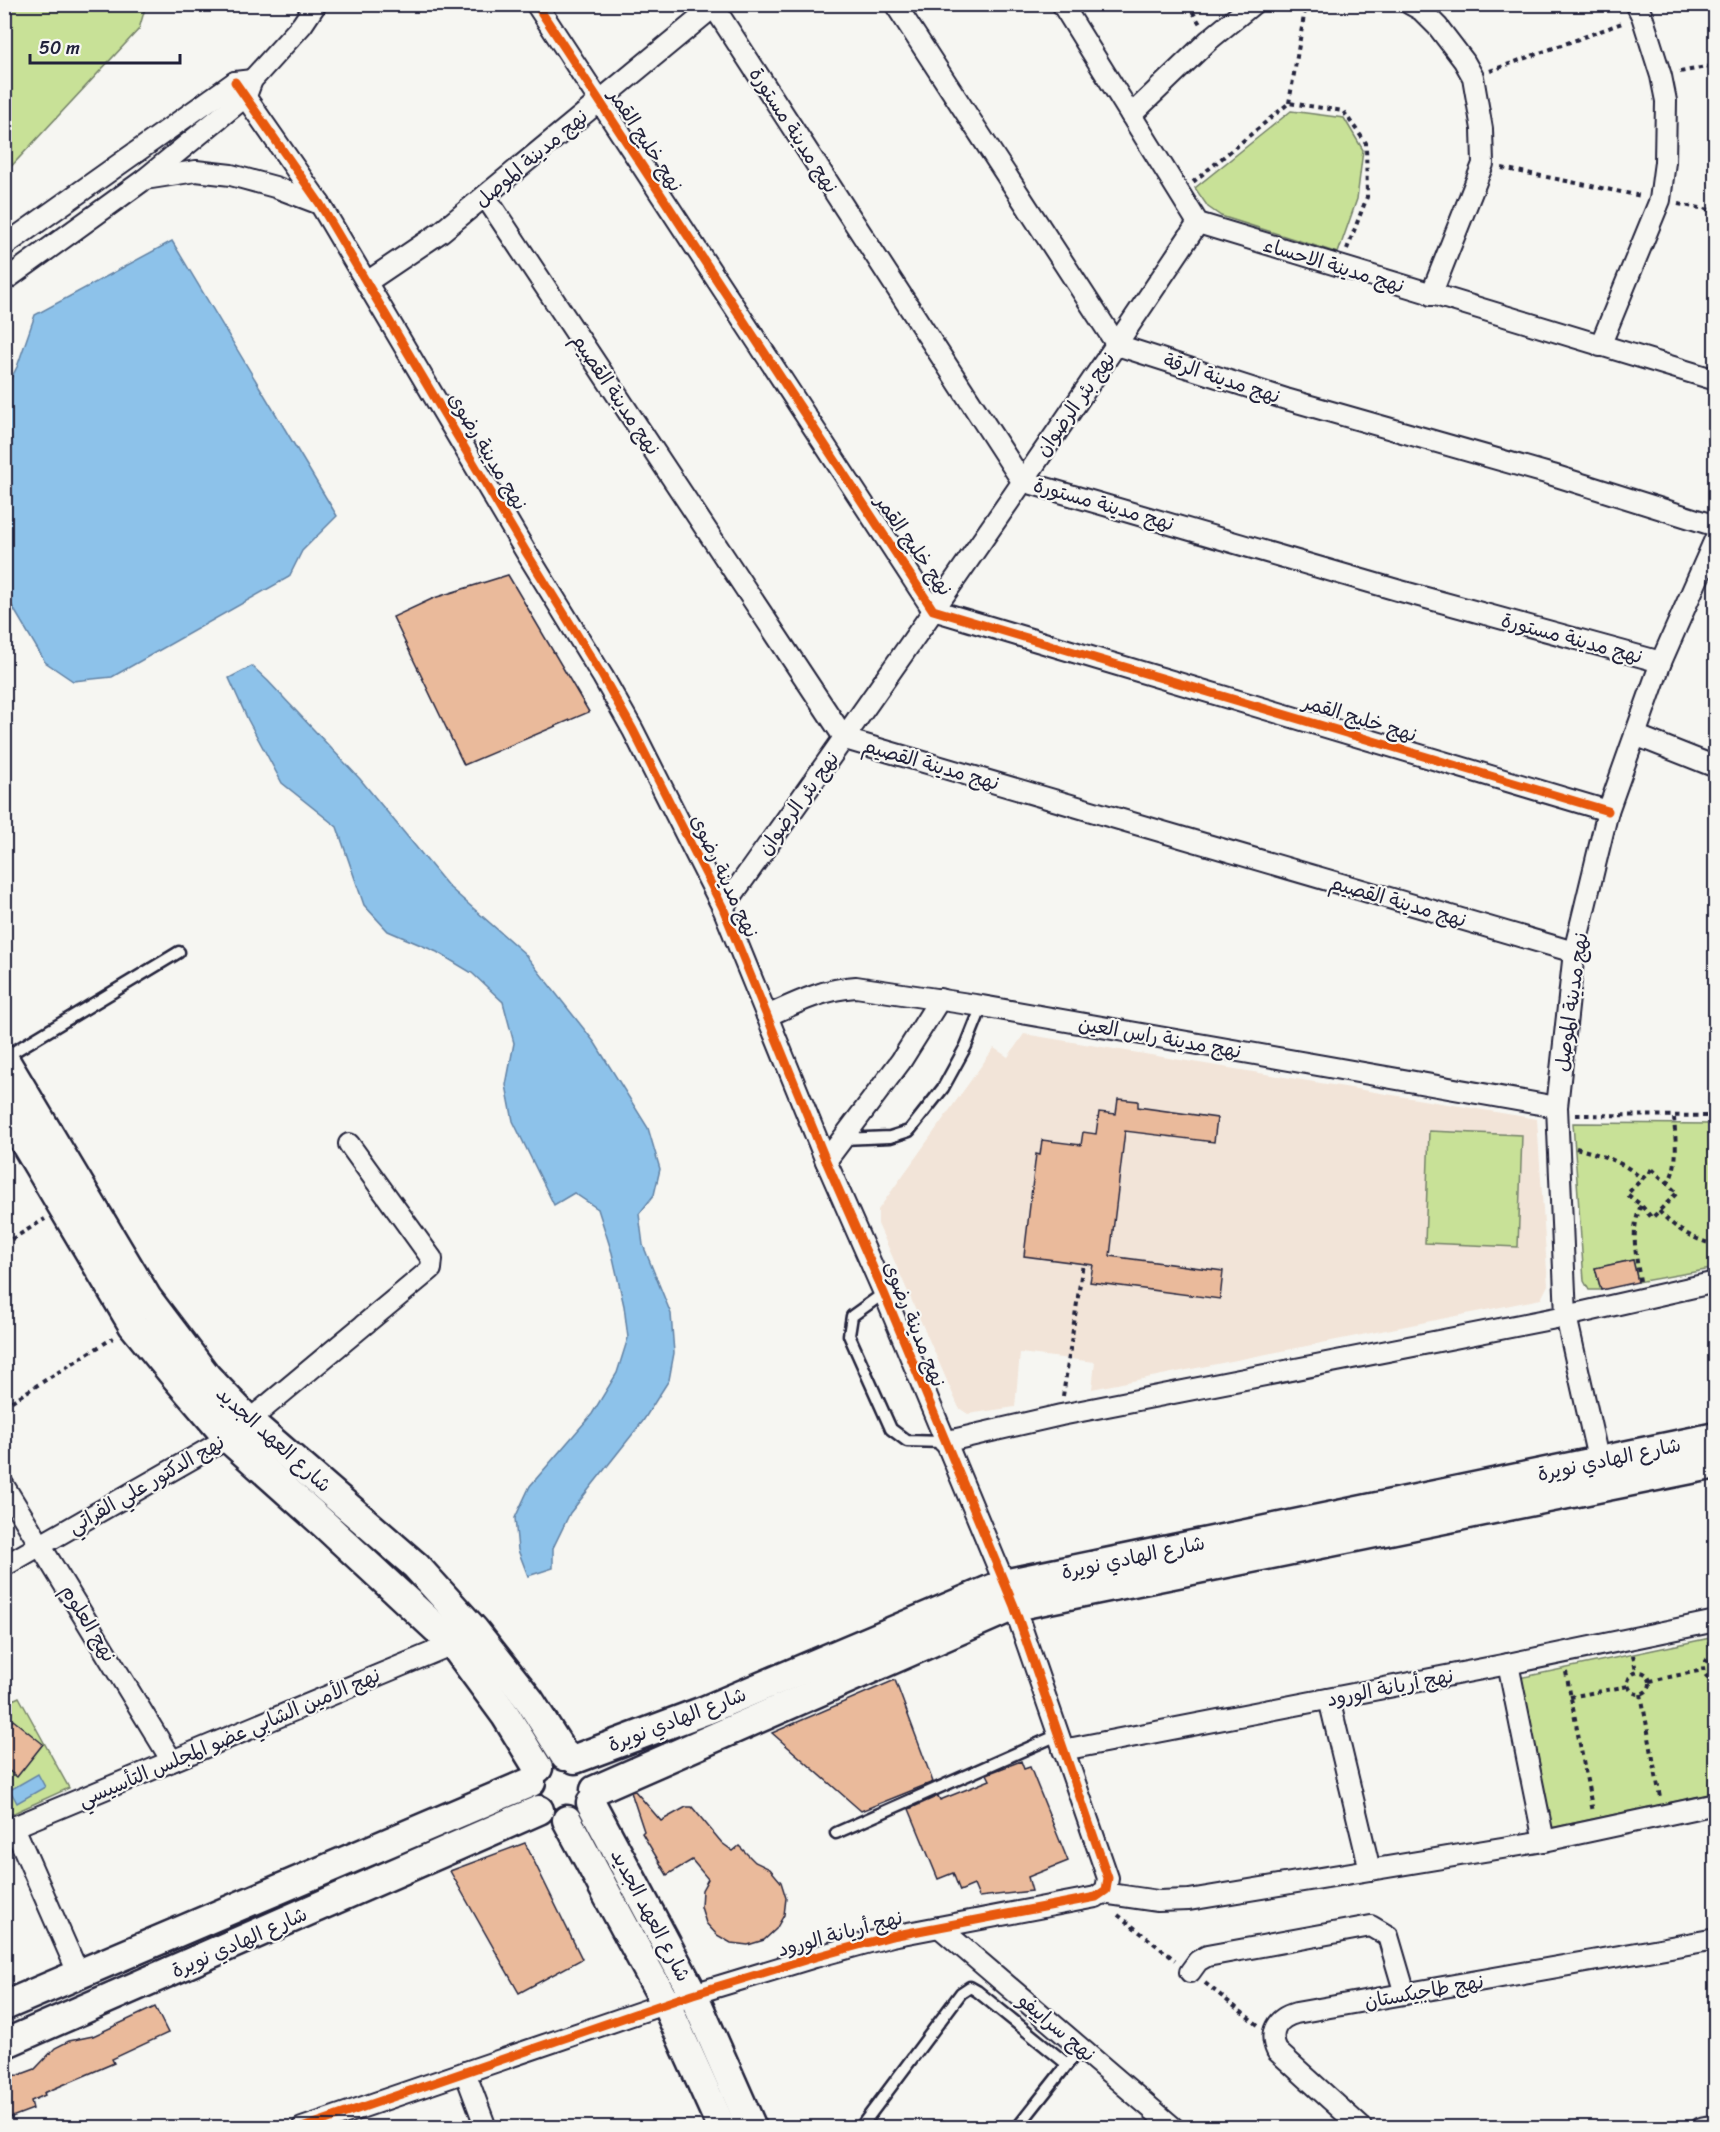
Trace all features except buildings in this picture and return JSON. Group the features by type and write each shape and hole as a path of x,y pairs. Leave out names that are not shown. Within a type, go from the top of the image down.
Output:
{"main road":[{"name":"شارع العهد الجديد","path":"4,1058 147,1298 207,1377 238,1430 416,1566 474,1630 530,1701 570,1757"},
{"name":"شارع العهد الجديد","path":"4,1108 133,1325 238,1430 324,1524 453,1644 506,1716 535,1775"},
{"name":"شارع الهادي نويرة","path":"593,1796 716,1721 1009,1595 1600,1474 1716,1437"},
{"name":"شارع الهادي نويرة","path":"1600,1474 1716,1464"},
{"name":"شارع الهادي نويرة","path":"570,1757 716,1721"},
{"path":"570,1757 587,1768 594,1782 593,1796 585,1811 577,1817 567,1820 552,1818 539,1810 532,1797 535,1775 550,1759 570,1757"},
{"name":"شارع الهادي نويرة","path":"4,2006 535,1775"},
{"name":"شارع العهد الجديد","path":"593,1796 693,1994 753,2127"},
{"name":"شارع الهادي نويرة","path":"4,2044 539,1810"},
{"name":"شارع العهد الجديد","path":"567,1820 666,2004 722,2127"}],"street":[{"path":"4,281 145,179 244,86 302,25 316,4"},
{"name":"نهج خليج القمر","path":"536,4 933,610 1608,811"},
{"path":"895,4 1117,345"},
{"path":"1062,4 1198,223"},
{"path":"1131,115 1209,40 1253,4"},
{"path":"1410,4 1421,10 1438,27 1464,61 1473,77 1482,129 1483,164 1431,294"},
{"name":"نهج مدينة الموصل","path":"367,282 441,232 715,6"},
{"name":"نهج مدينة مستورة","path":"715,6 1022,481 1397,590 1661,662"},
{"path":"1600,346 1660,200 1665,162 1666,101 1661,76 1639,10"},
{"path":"4,246 244,86"},
{"name":"نهج مدينة رضوى","path":"244,86 320,204 628,721 723,908 826,1161 884,1293 1009,1595"},
{"path":"145,179 196,171 231,175 275,186 320,204"},
{"name":"نهج مدينة القصيم","path":"485,196 845,739 1574,952"},
{"name":"نهج بئر الرضوان","path":"723,908 845,739 1117,345 1198,223"},
{"name":"نهج مدينة الاحساء","path":"1198,223 1716,380"},
{"name":"نهج مدينة الرقة","path":"1117,345 1286,399 1553,475 1716,526"},
{"name":"نهج مدينة الموصل","path":"1600,1474 1566,1316 1557,1111 1574,952 1608,811 1661,662 1716,537"},
{"path":"1635,735 1716,766"},
{"name":"نهج مدينة راس العين","path":"767,1016 821,992 856,987 982,1006 1557,1111"},
{"path":"826,1161 901,1061 940,999"},
{"name":"نهج الدكتور علي الفراتي","path":"4,1566 238,1430 431,1269 432,1259 349,1144"},
{"path":"944,1442 1061,1415 1566,1316 1716,1282"},
{"name":"نهج العلوم","path":"4,1486 172,1761"},
{"path":"1009,1595 1107,1870 1107,1885 1103,1893 1158,1901 1189,1900 1544,1841 1716,1804"},
{"name":"نهج أريانة الورود","path":"1061,1742 1329,1699 1716,1621"},
{"name":"نهج الأمين الشابي عضو المجلس التأسيسي","path":"9,1829 453,1644"},
{"path":"1508,1664 1544,1841"},
{"path":"1329,1699 1370,1870"},
{"path":"9,1829 79,1975"},
{"name":"نهج أريانة الورود","path":"302,2127 693,1994 815,1957 892,1936 1096,1898 1103,1893"},
{"path":"1190,1972 1198,1961 1207,1956 1371,1926 1388,1935 1405,1994"},
{"name":"نهج سراييفو","path":"939,1927 1174,2127"},
{"name":"نهج طاجيكستان","path":"1362,2127 1277,2051 1273,2037 1276,2025 1286,2016 1716,1939"},
{"path":"465,2072 486,2127"},
{"path":"1701,2127 1716,2125"}],"lane":[{"path":"4,1058 179,952"},
{"path":"842,1139 890,1137 909,1131 943,1088 966,1046 982,1006"},
{"path":"884,1293 852,1316 849,1335 891,1430 907,1441 944,1442"},
{"path":"836,1833 1061,1742"},
{"path":"860,2127 961,1993 970,1987 1067,2064"},
{"path":"1017,2127 1081,2047"}],"path":[{"path":"1180,193 1289,103 1306,4"},
{"path":"1473,77 1639,10"},
{"path":"1661,76 1716,65"},
{"path":"1289,103 1343,111 1366,143 1367,197 1340,267"},
{"path":"1483,164 1716,211"},
{"path":"1557,1111 1674,1117 1716,1116"},
{"path":"1667,1184 1673,1175 1674,1117"},
{"path":"1558,1143 1617,1161 1642,1179"},
{"path":"1652,1169 1667,1184 1677,1193 1652,1218 1627,1194 1652,1169"},
{"path":"1641,1205 1635,1219 1634,1237 1642,1299"},
{"path":"4,1244 63,1208"},
{"path":"1659,1211 1679,1230 1716,1245"},
{"path":"1061,1415 1067,1358 1083,1263"},
{"path":"4,1406 133,1325"},
{"path":"1562,1653 1596,1830"},
{"path":"1716,1656 1704,1661 1703,1670 1708,1678 1716,1680"},
{"path":"1650,1681 1703,1670"},
{"path":"1636,1672 1645,1674 1650,1681 1648,1690 1641,1694 1633,1692 1628,1686 1629,1677 1636,1672"},
{"path":"1570,1697 1628,1686"},
{"path":"1641,1694 1663,1815"}],"shaded area":[{"path":"1024,1034 1537,1119 1548,1285 1541,1299 1092,1389 1095,1362 1020,1353 1015,1407 968,1414 959,1408 878,1224 878,1210 994,1048 1008,1057"}],"green space":[{"path":"5,4 146,5 139,29 5,173"},
{"path":"1291,111 1344,118 1363,150 1357,199 1338,253 1221,216 1208,207 1195,188"},
{"path":"1573,1123 1715,1124 1715,1265 1711,1269 1638,1282 1633,1260 1595,1268 1601,1290 1589,1290 1584,1281"},
{"path":"1429,1131 1522,1135 1518,1247 1425,1243"},
{"path":"1715,1637 1715,1793 1551,1828 1519,1678"},
{"path":"19,1697 69,1788 5,1817 4,1704"}],"water":[{"path":"172,241 337,516 302,551 289,577 112,677 73,681 45,662 5,594 5,390 17,367 35,315"},
{"path":"252,666 360,779 449,887 524,953 595,1043 648,1128 660,1169 654,1195 639,1214 643,1245 671,1314 674,1353 669,1380 643,1421 570,1513 553,1548 553,1568 528,1576 518,1550 515,1518 530,1486 592,1414 617,1373 628,1338 624,1306 612,1253 598,1209 574,1193 554,1205 513,1121 506,1085 514,1043 503,1002 472,973 437,952 388,931 364,905 337,827 282,783 248,720 229,678"},
{"path":"38,1774 45,1787 17,1803 10,1790"}],"cycle path":[{"path":"536,4 933,610 1608,811"},
{"path":"235,82 320,204 526,552 603,677 633,730 723,908 826,1161 884,1293 1014,1606 1108,1878 1106,1890 1096,1897 892,1936 815,1957 693,1994 302,2128"}]}
